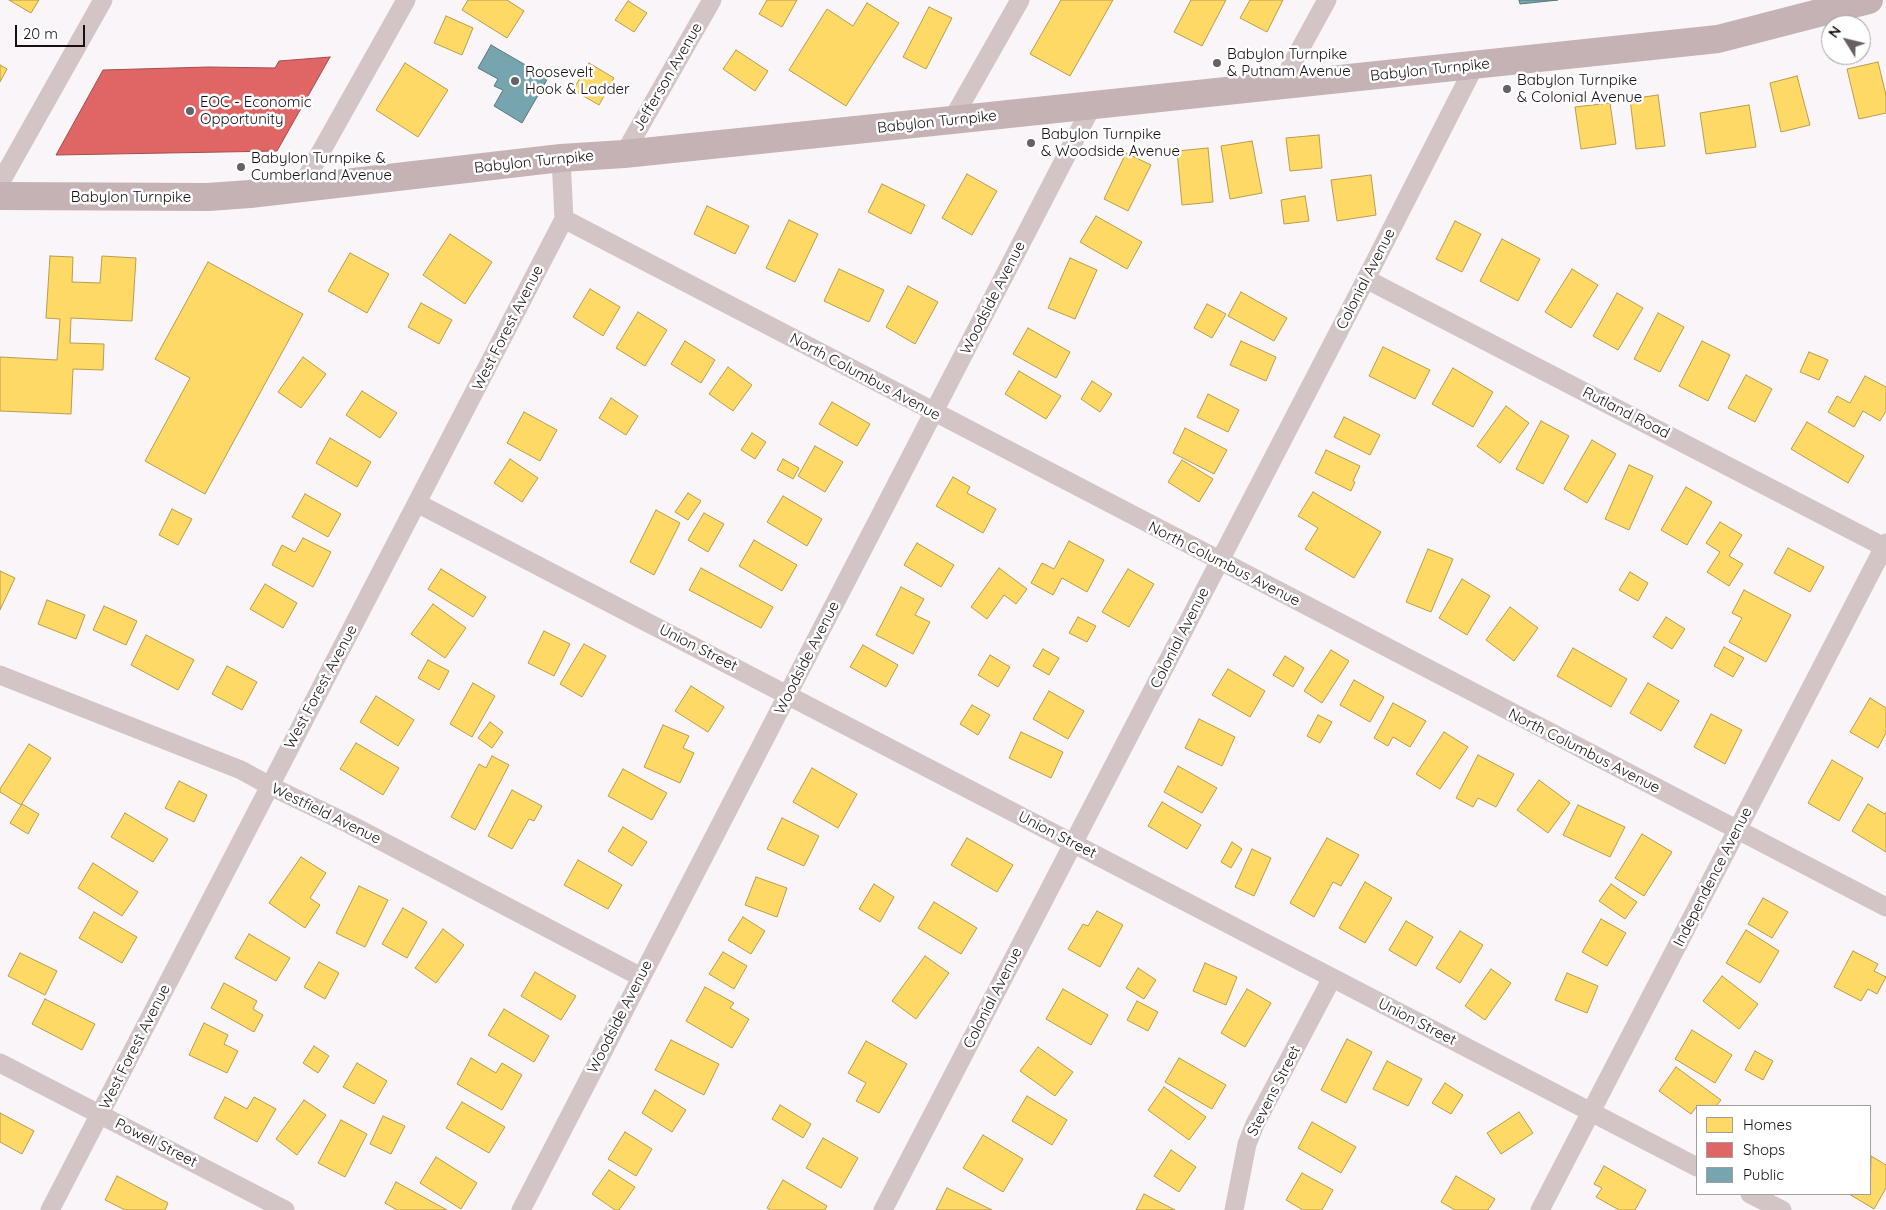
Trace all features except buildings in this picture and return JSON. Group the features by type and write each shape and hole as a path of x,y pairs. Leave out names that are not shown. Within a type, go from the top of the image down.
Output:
{"main road":[{"name":"Babylon Turnpike","path":"0,196 208,197 300,189 561,158 624,154 1092,106 1281,84 1718,39 1856,2"}],"street":[{"path":"0,183 103,0"},
{"path":"300,189 406,0"},
{"name":"Jefferson Avenue","path":"624,154 712,0"},
{"path":"952,120 1020,0"},
{"path":"1281,84 1328,0"},
{"name":"Colonial Avenue","path":"883,1210 1220,562 1474,65"},
{"name":"Woodside Avenue","path":"521,1210 1092,106"},
{"path":"561,158 564,220"},
{"name":"North Columbus Avenue","path":"564,220 1886,907"},
{"name":"West Forest Avenue","path":"50,1210 564,220"},
{"name":"Rutland Road","path":"1366,279 1885,546"},
{"name":"Union Street","path":"418,503 1696,1166"},
{"name":"Independence Avenue","path":"1540,1210 1885,546"},
{"name":"Westfield Avenue","path":"0,675 241,770 349,824 641,977"},
{"name":"Stevens Street","path":"1234,1210 1250,1138 1332,978"},
{"name":"Powell Street","path":"0,1063 284,1210"},
{"path":"1752,1195 1782,1210"}],"place":[{"name":"Babylon Turnpike & Putnam Avenue","path":"1217,63"},
{"name":"Roosevelt Hook & Ladder","path":"515,81"},
{"name":"Babylon Turnpike & Colonial Avenue","path":"1507,89"},
{"name":"EOC - Economic Opportunity","path":"190,111"},
{"name":"Babylon Turnpike & Woodside Avenue","path":"1031,143"},
{"name":"Babylon Turnpike & Cumberland Avenue","path":"241,167"}]}
